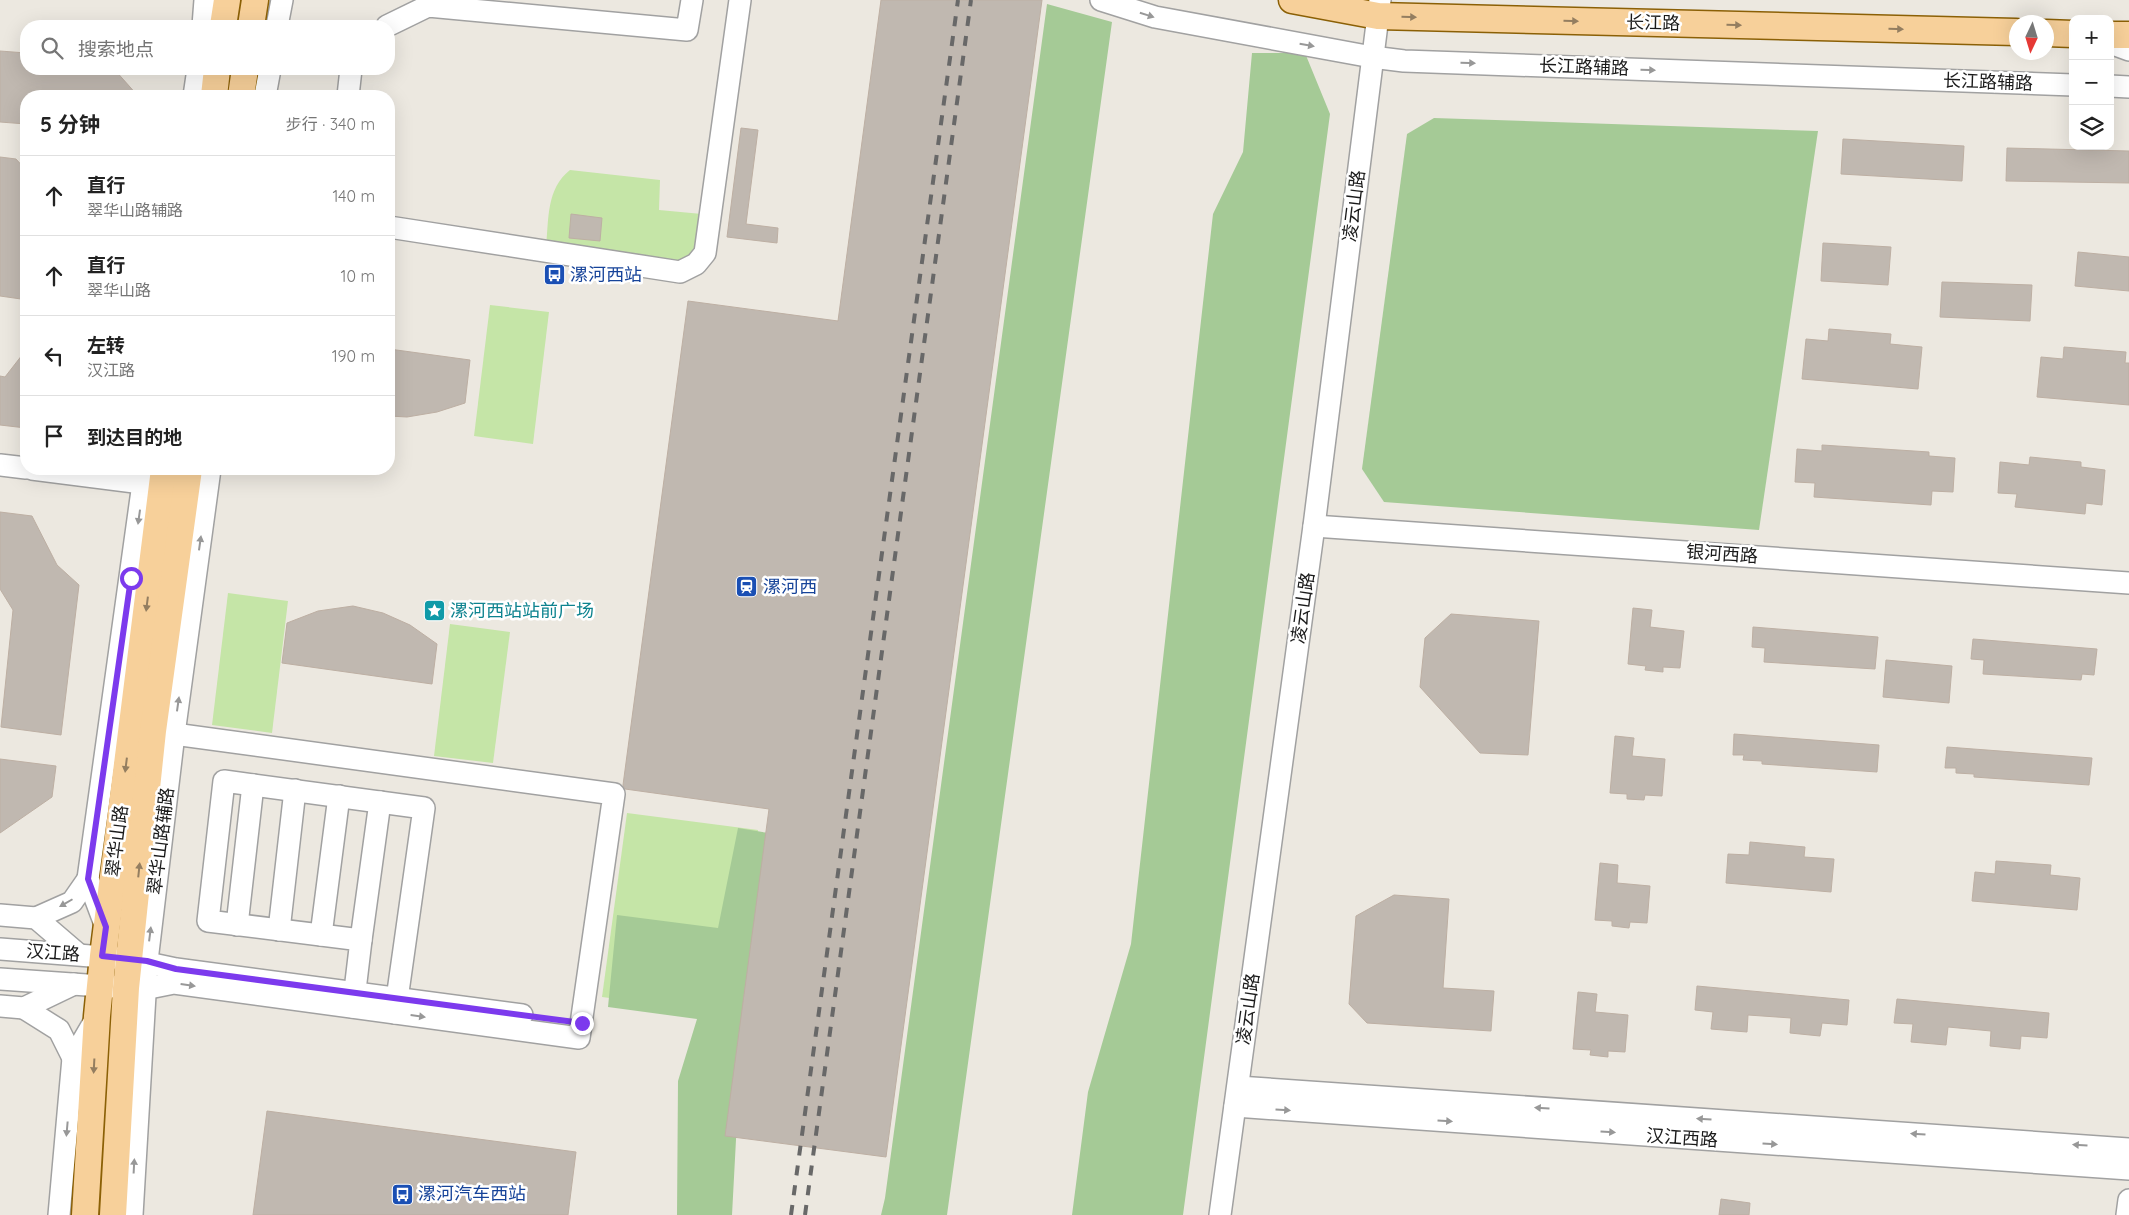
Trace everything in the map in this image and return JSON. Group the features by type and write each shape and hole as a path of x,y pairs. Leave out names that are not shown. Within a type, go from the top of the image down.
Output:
{"main road":[{"path":"224,20 227,0"},
{"path":"252,20 255,0"},
{"name":"长江路","path":"1292,0 1379,8 2009,32"},
{"path":"2054,33 2069,34"},
{"path":"2114,35 2129,35"},
{"path":"215,90 216,75"},
{"path":"242,90 244,75"},
{"name":"翠华山路","path":"113,1215 138,960 153,731 188,475"},
{"name":"翠华山路","path":"85,1215 97,1016 88,984 90,955 106,927 154,476"}],"street":[{"path":"203,20 205,0"},
{"path":"278,20 282,0"},
{"path":"395,22 428,6 687,30 692,0"},
{"path":"395,228 680,272 696,264 705,253 740,0"},
{"name":"长江路辅路","path":"1101,0 1155,17 1372,57 1404,61 2069,85"},
{"name":"凌云山路","path":"1220,1215 1314,526 1379,8"},
{"path":"2114,44 2129,50"},
{"path":"195,90 197,75"},
{"path":"266,90 269,75"},
{"path":"349,90 350,75"},
{"path":"2114,86 2129,87"},
{"path":"0,465 20,467"},
{"path":"0,915 36,918 72,902 88,879 154,476 137,475"},
{"name":"翠华山路辅路","path":"138,960 174,734 209,475"},
{"name":"银河西路","path":"1314,526 2129,582"},
{"name":"汉江路","path":"0,978 135,988 174,983 354,1000 580,1030 614,794 174,734"},
{"path":"361,940 208,921 224,781 424,808 396,1005"},
{"path":"237,925 253,785"},
{"path":"279,930 296,790"},
{"path":"321,935 339,796"},
{"path":"354,1000 380,802"},
{"path":"88,879 106,927"},
{"path":"36,918 90,955"},
{"name":"汉江路","path":"0,949 138,960 176,969 354,1000"},
{"path":"0,1006 24,1008 88,984"},
{"path":"132,1215 135,988"},
{"path":"24,1008 59,1030 73,1058"},
{"path":"59,1215 73,1058 97,1016"},
{"name":"汉江西路","path":"1236,1097 2129,1149"},
{"name":"汉江西路","path":"1236,1097 2129,1169"},
{"path":"2127,1215 2129,1200"}],"green space":[{"path":"1047,4 1112,22 947,1215 881,1215 885,1198"},
{"path":"1252,53 1305,53 1330,114 1183,1215 1072,1215 1088,1092 1131,944 1213,214 1243,152"},
{"path":"1434,118 1818,131 1759,530 1384,502 1362,469 1407,134"},
{"path":"570,170 660,180 659,210 702,214 698,250 682,265 546,247 550,205 553,195 562,178"},
{"path":"490,305 549,312 533,444 474,436"},
{"path":"228,593 288,601 272,733 212,725"},
{"path":"450,624 510,632 493,763 434,756"},
{"path":"627,813 758,830 734,1014 602,997"},
{"path":"738,828 774,834 740,1064 732,1215 677,1215 678,1081 697,1019 608,1007 617,915 718,928"}],"building":[{"name":"漯河西","path":"881,0 1042,0 886,1157 725,1136 769,809 625,789 623,785 688,301 838,321"},
{"path":"0,51 20,53 20,75 119,75 133,90 20,90 20,124 0,122"},
{"path":"741,128 758,130 746,224 778,228 777,243 727,237"},
{"path":"1843,139 1964,146 1962,181 1841,174"},
{"path":"2007,148 2129,151 2129,183 2006,181"},
{"path":"0,157 16,159 20,163 20,299 0,296"},
{"path":"571,214 602,218 600,241 569,238"},
{"path":"1823,243 1891,247 1888,285 1821,281"},
{"path":"2078,252 2129,257 2129,291 2075,286"},
{"path":"1942,282 2032,285 2030,321 1940,317"},
{"path":"1829,329 1891,334 1890,344 1922,347 1918,389 1802,379 1806,339 1828,341"},
{"path":"2064,347 2126,352 2125,363 2129,363 2129,405 2037,397 2041,357 2063,359"},
{"path":"395,350 470,360 465,403 437,412 407,417 395,416"},
{"path":"20,358 20,427 0,425 0,376 5,377"},
{"path":"1822,445 1929,452 1929,456 1955,458 1953,492 1932,491 1931,505 1814,497 1815,483 1795,482 1797,449 1822,451"},
{"path":"2030,457 2081,462 2081,467 2105,470 2102,505 2086,503 2085,514 2015,507 2017,494 1998,493 2000,462 2029,465"},
{"path":"0,512 32,516 57,565 79,585 61,735 1,727 13,610 0,589"},
{"path":"353,606 383,613 410,625 437,644 432,684 282,663 287,623 318,611"},
{"path":"1633,608 1652,610 1650,627 1684,631 1680,668 1663,667 1663,672 1645,670 1646,666 1628,664"},
{"path":"1451,614 1539,621 1528,755 1480,753 1420,687 1425,638"},
{"path":"1753,627 1878,637 1875,669 1764,662 1765,648 1752,647"},
{"path":"1973,639 2097,649 2094,675 2082,674 2081,680 1983,674 1984,660 1971,659"},
{"path":"1886,660 1952,666 1949,703 1883,697"},
{"path":"1734,734 1879,745 1877,772 1762,764 1762,761 1743,760 1744,755 1733,755"},
{"path":"1615,736 1634,738 1632,756 1665,759 1662,796 1645,795 1644,800 1627,799 1627,794 1610,793"},
{"path":"1947,747 2092,758 2089,785 1974,777 1974,774 1956,773 1956,768 1945,768"},
{"path":"0,759 56,766 52,797 0,833"},
{"path":"1750,842 1805,847 1804,857 1834,859 1831,892 1726,883 1728,854 1749,855"},
{"path":"1996,861 2051,865 2050,875 2080,878 2077,910 1972,901 1975,872 1995,874"},
{"path":"1600,863 1618,865 1617,883 1650,886 1647,923 1630,922 1629,928 1612,926 1612,921 1595,920"},
{"path":"1394,895 1449,899 1443,988 1494,991 1491,1031 1367,1023 1349,1004 1356,916"},
{"path":"1697,986 1849,1000 1847,1025 1822,1023 1820,1036 1790,1033 1791,1018 1748,1015 1747,1032 1711,1029 1713,1012 1695,1010"},
{"path":"1578,992 1597,994 1595,1012 1628,1015 1625,1052 1608,1051 1608,1057 1590,1055 1591,1050 1573,1049"},
{"path":"1897,999 2049,1013 2047,1038 2021,1036 2020,1049 1990,1046 1991,1031 1948,1027 1946,1045 1911,1042 1913,1024 1894,1023"},
{"path":"267,1111 576,1152 568,1215 253,1215"},
{"path":"1721,1199 1750,1203 1749,1215 1719,1215"}],"railway":[{"path":"791,1215 958,0"},
{"path":"805,1215 971,0"}],"place":[{"name":"漯河西站","path":"554,275"},
{"name":"漯河西","path":"747,587"},
{"name":"漯河西站站前广场","path":"434,611"},
{"name":"漯河汽车西站","path":"402,1194"}],"route":[{"path":"131,578 88,879 106,927 102,956 147,961 176,969 582,1023"}]}
